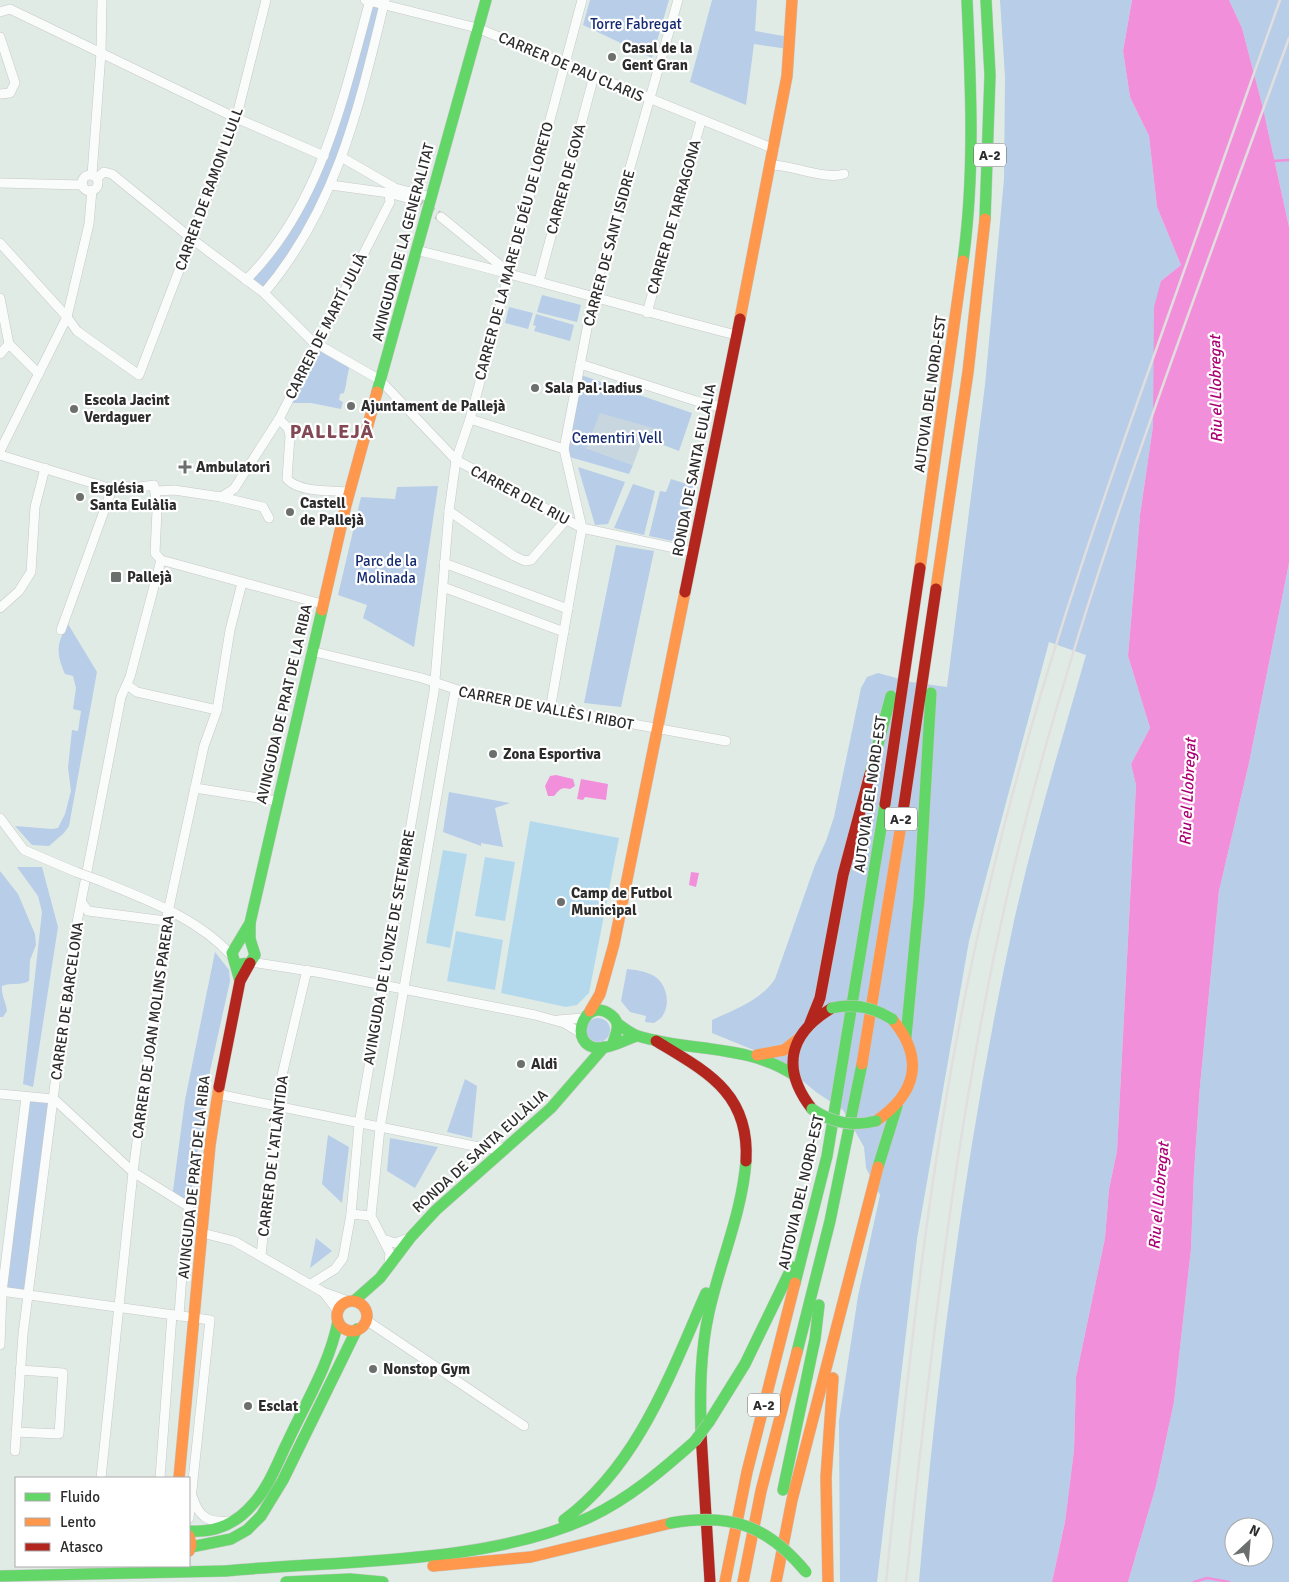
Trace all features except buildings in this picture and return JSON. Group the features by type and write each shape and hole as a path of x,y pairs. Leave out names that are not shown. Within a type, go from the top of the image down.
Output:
{"main road":[{"name":"AVINGUDA DE LA GENERALITAT","path":"349,492 486,0"},
{"name":"RONDA DE SANTA EULÀLIA","path":"587,1015 600,994 614,944 771,165 787,76 792,0"},
{"name":"AUTOVIA DEL NORD-EST","path":"725,1582 747,1472 827,1156 841,1081 950,363 967,233 972,116 967,0"},
{"name":"A-2","path":"743,1582 765,1476 822,1254 847,1147 890,902 978,295 990,166 986,0"},
{"name":"AVINGUDA DE PRAT DE LA RIBA","path":"250,923 349,492"},
{"path":"906,1037 922,855 931,688 928,638"},
{"path":"749,1055 764,1055 784,1050 799,1038 810,1023 820,998 828,945 853,837 887,707 906,653"},
{"path":"240,982 234,959 238,943 250,923"},
{"path":"240,982 252,956 250,923"},
{"path":"238,943 252,956"},
{"name":"RONDA DE SANTA EULÀLIA","path":"614,944 614,962 608,991 615,1020"},
{"path":"234,959 241,964 252,956"},
{"name":"AVINGUDA DE PRAT DE LA RIBA","path":"179,1477 193,1318 217,1094 240,982"},
{"path":"799,1038 793,1058 794,1075 800,1093 812,1109 828,1120 839,1124 857,1125 876,1121 897,1106 904,1097 912,1075 912,1056 906,1037 892,1019 878,1010 850,1005 832,1008 810,1023"},
{"path":"582,1070 582,1037 587,1015 601,1010 636,1036 656,1041 749,1055 776,1063 794,1075"},
{"path":"608,1045 618,1034 615,1020"},
{"path":"582,1037 590,1047 608,1045 636,1036"},
{"path":"656,1041 707,1070 728,1092 739,1113 745,1138 746,1168 742,1191 709,1315 702,1360 702,1412 710,1582"},
{"name":"RONDA DE SANTA EULÀLIA","path":"351,1301 380,1278 411,1237 453,1194 559,1100 582,1070 608,1045"},
{"path":"776,1582 792,1500 876,1176 897,1106"},
{"path":"225,1571 312,1562 425,1557 481,1549 546,1533 595,1514 650,1482 694,1442 710,1422 745,1364 809,1230"},
{"path":"481,1549 529,1534 565,1519 585,1504 608,1480 634,1441 666,1382 731,1235"},
{"path":"770,1582 776,1525 815,1339 822,1254"},
{"name":"RONDA DE SANTA EULÀLIA","path":"366,1317 380,1278"},
{"path":"190,1531 204,1532 218,1529 234,1521 254,1504 269,1479 333,1346 338,1316 351,1301 362,1304 366,1317 358,1329 283,1480 261,1516 247,1530 231,1539 190,1545"},
{"path":"828,1582 826,1514 828,1440 833,1381 844,1304"},
{"path":"338,1316 347,1330 358,1329"},
{"path":"0,1576 437,1566 506,1560 575,1547 690,1519 716,1518 745,1524 758,1529 785,1547 809,1577"},
{"path":"168,1582 170,1567"},
{"path":"286,1582 350,1580 383,1582"}],"street":[{"path":"102,0 94,177 97,186 92,190 89,224 67,317 0,453 112,488 154,485 156,491 174,490 221,497 263,507 269,518"},
{"name":"CARRER DE RAMON LLULL","path":"67,317 77,331 139,375 192,239 236,118 266,0"},
{"path":"246,280 262,264 302,207 324,156 368,0"},
{"name":"CARRER DE PAU CLARIS","path":"368,0 385,2 478,28 700,121 774,149"},
{"name":"CARRER DE LA MARE DE DÉU DE LORETO","path":"435,682 444,563 456,460 470,419 582,0"},
{"name":"CARRER DE SANT ISIDRE","path":"582,528 564,449 593,297 651,100 678,0"},
{"path":"264,293 297,250 317,216 343,158 366,83 385,2"},
{"path":"0,12 4,10 14,11 236,118 324,156"},
{"path":"0,37 15,83 10,93 0,94"},
{"name":"CARRER DE GOYA","path":"539,281 594,76"},
{"name":"CARRER DE TARRAGONA","path":"647,313 700,121"},
{"path":"343,158 395,188 431,197"},
{"path":"771,165 782,165 830,175 844,174"},
{"name":"CARRER DEL RIU","path":"94,177 104,172 112,174 192,239 264,293 312,341 380,380 456,460 582,528 693,552"},
{"path":"92,190 87,190 83,185 84,178 94,177"},
{"path":"0,183 83,185"},
{"path":"331,185 389,193 414,200"},
{"name":"CARRER DE MARTÍ JULIÀ","path":"221,497 234,489 279,419 316,342 390,202 389,193"},
{"path":"441,217 508,272"},
{"path":"0,243 67,317"},
{"path":"416,250 508,272 647,313 736,335"},
{"path":"476,265 483,258 483,252"},
{"path":"0,298 9,344 39,374"},
{"path":"0,354 9,344"},
{"path":"580,364 699,402 721,407"},
{"path":"279,419 288,428 290,436 287,479 290,482 307,488 349,492"},
{"path":"470,419 564,449"},
{"path":"0,608 19,591 31,572 35,507 45,468"},
{"path":"61,630 112,488"},
{"name":"CARRER DE BARCELONA","path":"15,1451 20,1370 73,943 120,697 127,685 161,560 155,553 156,491"},
{"path":"449,511 514,556 526,561 531,560 566,520"},
{"path":"550,710 582,528"},
{"path":"161,560 322,604"},
{"path":"444,563 568,609"},
{"name":"CARRER DE JOAN MOLINS PARERA","path":"101,1477 133,1172 166,921 204,746 217,710 230,630 242,583"},
{"path":"442,587 564,632"},
{"name":"CARRER DE VALLÈS I RIBOT","path":"311,651 435,682 455,690 550,710 726,741"},
{"name":"AVINGUDA DE L'ONZE DE SETEMBRE","path":"310,1284 340,1265 343,1258 351,1214 359,1124 435,682"},
{"path":"127,685 137,692 217,710"},
{"name":"AVINGUDA DE L'ONZE DE SETEMBRE","path":"370,1216 380,1128 403,989 431,841 455,690"},
{"path":"195,788 277,801"},
{"path":"0,818 24,850 169,910 214,938 234,959"},
{"path":"82,903 88,911 166,921"},
{"path":"214,938 238,943"},
{"path":"252,956 271,964 555,1020 587,1015"},
{"name":"CARRER DE L'ATLÀNTIDA","path":"261,1255 276,1106 307,970"},
{"path":"555,1020 582,1037"},
{"path":"0,1094 54,1099 133,1172 189,1207 160,1477"},
{"path":"217,1094 485,1148 507,1147"},
{"path":"0,1346 1,1291 26,1097"},
{"path":"485,1148 489,1155 488,1163"},
{"path":"351,1214 370,1216 390,1253 389,1266"},
{"path":"202,1233 234,1241 323,1292 351,1301"},
{"path":"383,1240 395,1243 411,1237"},
{"path":"1,1291 210,1320 190,1511"},
{"path":"323,1292 338,1316"},
{"path":"366,1317 524,1426"},
{"path":"16,1432 59,1434 63,1373 20,1370"},
{"path":"192,1497 196,1509 205,1518 216,1522 234,1521"},
{"path":"180,1582 182,1567"}],"green space":[{"path":"370,0 385,0 331,185 264,293 246,280 315,181"},
{"name":"Torre Fabregat","path":"590,0 669,0 652,58 583,25"},
{"path":"712,0 757,0 755,31 789,37 788,49 754,44 746,105 690,82"},
{"path":"1000,0 1132,0 1123,51 1130,97 1149,136 1157,207 1181,265 1161,281 1153,426 1140,515 1128,656 1150,728 1131,764 1136,785 1117,1151 1109,1189 1105,1238 1076,1377 1074,1450 1065,1522 1052,1582 919,1582 945,1333 968,1167 982,1085 997,1003 1022,887 1048,787 1086,655 1049,642 969,941 917,1239 877,1582 840,1582 839,1421 858,1296 880,1195 866,1168 864,1147 843,1110 816,1092 776,1059 712,1033 712,1020 755,999 775,979 834,817 861,688 867,677 878,673 911,682 947,687 985,385 1004,179 1005,77"},
{"path":"1229,0 1289,0 1289,227 1263,108 1242,28"},
{"path":"542,295 581,305 577,322 537,312"},
{"path":"509,307 533,313 528,329 505,323"},
{"path":"536,314 574,325 570,341 534,331 536,326 533,325"},
{"path":"317,342 351,362 344,393 340,394 339,400 343,402 341,409 311,403 287,403"},
{"path":"578,374 692,413 679,451 648,439 652,428 586,448 633,465 629,474 566,456"},
{"name":"Cementiri Vell","path":"600,413 653,428 648,439 643,438 633,465 586,448"},
{"path":"578,467 625,482 608,524 595,525"},
{"path":"671,479 693,486 682,543 649,536 660,491 666,492"},
{"path":"633,484 655,491 644,535 614,528"},
{"name":"Parc de la Molinada","path":"438,486 414,647 363,618 367,605 338,595 361,497 395,499 397,487"},
{"path":"616,545 654,551 621,707 584,703"},
{"path":"1289,563 1289,1582 1128,1582 1156,1486 1174,1402 1191,1249 1200,1086 1219,891 1249,763"},
{"path":"68,624 97,672 69,826 49,846 32,845 15,826 58,828 65,814 71,791 68,768 72,730 78,731 81,711 73,709 76,688 73,676 65,674 59,654 59,643"},
{"path":"449,792 510,803 495,808 503,847 481,843 481,846 443,832"},
{"path":"17,867 42,867 58,927 33,1087 23,1084 42,912 38,896"},
{"path":"0,871 18,894 35,934 36,945 30,960 29,981 2,986 7,1011 3,1017 0,1017"},
{"path":"215,952 229,970 230,981 210,1071 189,1207 172,1198 185,1100"},
{"path":"627,969 654,976 662,983 667,1005 662,1017 654,1023 645,1022 646,1016 630,1012 621,1001"},
{"path":"598,1018 607,1021 610,1030 607,1039 598,1042 589,1039 586,1030 589,1021"},
{"path":"465,1079 477,1086 472,1138 447,1132"},
{"path":"30,1099 52,1101 29,1295 2,1292"},
{"path":"328,1135 349,1147 342,1203 322,1184"},
{"path":"390,1138 438,1147 415,1188 387,1171"},
{"path":"316,1238 332,1251 310,1268"}],"shaded area":[{"name":"Camp de Futbol Municipal","path":"530,821 619,838 589,993 577,1005 566,1007 501,993"},
{"path":"443,850 467,854 450,948 426,943"},
{"path":"485,857 515,862 505,921 475,916"},
{"path":"456,931 503,940 495,990 447,981"}],"water":[{"name":"Riu el Llobregat","path":"1132,0 1229,0 1242,28 1263,108 1289,227 1289,563 1249,763 1219,891 1200,1086 1191,1249 1174,1402 1156,1486 1128,1582 1052,1582 1065,1522 1074,1450 1076,1377 1105,1238 1109,1189 1117,1151 1136,785 1131,764 1150,728 1128,656 1140,515 1153,426 1154,307 1161,281 1181,265 1157,207 1149,136 1130,97 1123,51"},
{"path":"556,775 573,779 575,786 570,789 561,789 554,796 548,796 545,786 550,776"},
{"path":"581,779 608,784 606,800 585,797 583,800 577,799"},
{"path":"691,872 699,873 696,887 689,885"}],"waterway":[{"path":"1273,161 1289,160"},
{"path":"1194,1582 1207,1578 1229,1582"}],"tunnel":[{"path":"414,200 441,217"}],"railway":[{"path":"886,1582 904,1406 939,1143 970,969 1006,817 1043,686 1084,557 1280,0"},
{"path":"906,1582 925,1408 959,1149 990,977 1008,892 1035,783 1066,675 1136,461 1289,38"}],"traffic: fast":[{"path":"377,392 486,0"},
{"path":"963,261 971,163 971,98 967,0"},
{"path":"985,219 990,75 986,0"},
{"path":"240,981 232,953 250,923 322,610"},
{"path":"906,1037 919,899 931,693"},
{"path":"870,774 891,696"},
{"path":"795,1283 827,1156 885,804"},
{"path":"241,964 250,963 255,955 250,939 250,924"},
{"path":"832,1008 863,1007 892,1019"},
{"path":"613,1043 617,1028 616,1021 611,1015 601,1010 593,1011 582,1023 581,1032 583,1039 589,1045 599,1048 609,1047 636,1036"},
{"path":"618,1024 635,1035 658,1041 738,1053 757,1058 776,1065 794,1075"},
{"path":"354,1301 380,1278 411,1237 436,1210 551,1108 604,1047"},
{"path":"797,1352 830,1221 862,1064"},
{"path":"878,1167 897,1106"},
{"path":"812,1109 827,1118 850,1124 876,1121"},
{"path":"701,1433 701,1372 706,1327 740,1200 746,1161"},
{"path":"709,1422 745,1364 792,1267"},
{"path":"564,1520 590,1498 632,1446 665,1386 706,1293"},
{"path":"783,1490 815,1339 819,1305"},
{"path":"190,1531 216,1529 232,1522 246,1511 264,1490 317,1382 329,1352 338,1321"},
{"path":"191,1547 231,1539 247,1530 261,1516 283,1480 357,1329"},
{"path":"694,1442 709,1422"},
{"path":"225,1571 411,1558 505,1544 549,1533 605,1510 632,1493 694,1442"},
{"path":"671,1523 712,1520 746,1526 762,1533 777,1543 806,1572"},
{"path":"0,1576 225,1571"},
{"path":"286,1582 350,1579 383,1582"}],"traffic: slow":[{"path":"740,319 787,76 792,0"},
{"path":"936,589 968,372 985,219"},
{"path":"920,568 963,261"},
{"path":"322,610 346,505 377,392"},
{"path":"590,1011 600,994 614,944 685,592"},
{"path":"862,1064 901,825"},
{"path":"876,1121 900,1099 908,1087 912,1074 909,1047 892,1019"},
{"path":"757,1055 784,1050 798,1039"},
{"path":"179,1477 210,1145 219,1087"},
{"path":"776,1582 792,1500 878,1167"},
{"path":"725,1582 747,1472 795,1283"},
{"path":"352,1301 363,1305 367,1316 363,1327 352,1331 341,1327 337,1316 341,1305 352,1301"},
{"path":"743,1582 761,1491 797,1352"},
{"path":"828,1582 826,1477 833,1378"},
{"path":"433,1566 531,1557 671,1523"},
{"path":"190,1540 190,1548"}],"traffic: jam":[{"path":"685,592 740,319"},
{"path":"885,804 920,568"},
{"path":"901,825 936,589"},
{"path":"810,1023 820,998 843,875 870,774"},
{"path":"219,1087 240,981 250,963"},
{"path":"812,1109 802,1094 796,1080 793,1066 794,1053 798,1041 806,1029 817,1018 832,1008"},
{"path":"656,1041 708,1075 722,1087 733,1101 741,1118 745,1138 746,1161"},
{"path":"701,1433 710,1582"}],"place":[{"name":"Casal de la Gent Gran","path":"612,57"},
{"name":"Sala Pal·ladius","path":"535,388"},
{"name":"Ajuntament de Pallejà","path":"351,406"},
{"name":"Escola Jacint Verdaguer","path":"74,409"},
{"name":"Ambulatori","path":"185,467"},
{"name":"Església Santa Eulàlia","path":"80,497"},
{"name":"Castell de Pallejà","path":"290,512"},
{"name":"Pallejà","path":"116,577"},
{"name":"Zona Esportiva","path":"493,754"},
{"name":"Camp de Futbol Municipal","path":"561,902"},
{"name":"Aldi","path":"521,1064"},
{"name":"Nonstop Gym","path":"373,1369"},
{"name":"Esclat","path":"248,1406"}],"district":[{"name":"PALLEJÀ","path":"332,431"}]}
